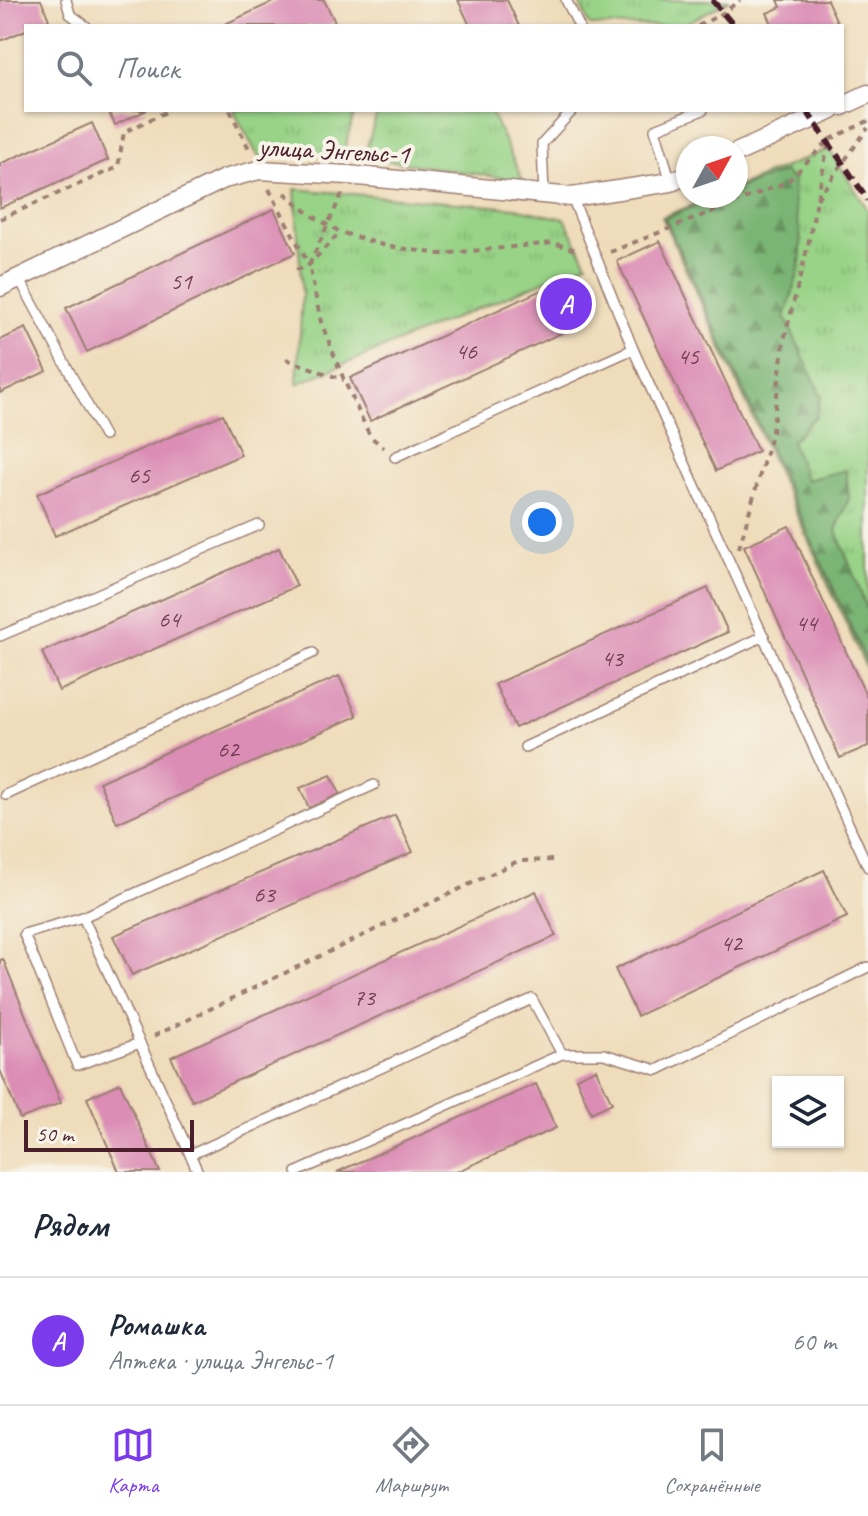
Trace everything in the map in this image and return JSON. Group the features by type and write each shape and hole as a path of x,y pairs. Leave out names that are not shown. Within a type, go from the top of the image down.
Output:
{"street":[{"path":"844,105 868,94"},
{"path":"748,148 828,112"},
{"name":"улица Энгельс-1","path":"0,287 224,179 259,170 348,175 572,197 676,179"}],"lane":[{"path":"66,0 70,14 83,24"},
{"path":"566,0 578,24"},
{"path":"544,195 542,144 571,112"},
{"path":"676,170 655,129 698,112"},
{"path":"572,197 633,349 868,867"},
{"path":"19,278 104,436"},
{"path":"395,457 633,349"},
{"path":"0,636 259,525"},
{"path":"525,747 764,636"},
{"path":"6,795 313,653"},
{"path":"140,1043 77,1065 24,934 83,917 374,785"},
{"path":"83,917 198,1172"},
{"path":"297,1172 562,1054 604,1054 657,1070 868,967"},
{"path":"190,1155 532,999 562,1054"}],"path":[{"path":"702,24 740,0"},
{"path":"0,219 118,167 124,132 166,112"},
{"path":"259,170 311,215 340,232 386,246 440,254 554,243 596,258 787,182 829,140 868,121"},
{"path":"815,201 868,128"},
{"path":"733,569 772,432 784,340 808,245 829,140"},
{"path":"348,175 309,265 321,322 344,380 370,436 395,457"},
{"path":"296,270 309,265 340,232"},
{"path":"286,359 344,380"},
{"path":"140,1043 518,861 555,860"}],"green space":[{"path":"578,0 730,0 685,24 589,24"},
{"path":"234,112 354,112 343,156 258,156"},
{"path":"377,112 491,112 523,181 364,157"},
{"path":"829,149 868,210 868,672 662,217 685,208 748,208 748,182"},
{"path":"783,172 794,181 793,197 801,252 785,317 821,395 816,416 791,441 806,480 846,470 849,498 836,530 868,611 868,665 665,218 690,208 748,208 748,185"},
{"path":"295,189 515,208 565,219 587,263 297,384 302,296"}],"building":[{"path":"0,0 41,0 49,20 40,24 24,24 24,31 0,41"},
{"path":"277,0 324,0 335,22 331,24 225,24"},
{"path":"458,0 507,0 518,24 469,24"},
{"path":"778,0 827,0 838,24 772,24 767,13 781,7"},
{"path":"109,112 143,112 115,125"},
{"path":"92,123 108,160 0,208 0,164"},
{"path":"274,209 295,253 87,352 66,308"},
{"path":"660,241 758,451 716,471 617,261"},
{"path":"561,281 581,324 370,421 350,378"},
{"path":"26,328 47,371 0,393 0,340"},
{"path":"223,414 241,455 55,536 37,494"},
{"path":"789,526 868,700 868,746 840,758 744,546"},
{"path":"279,548 297,586 59,691 42,652"},
{"path":"708,588 728,632 515,728 495,684"},
{"path":"339,676 357,716 117,823 99,782"},
{"path":"331,775 340,794 309,808 300,788"},
{"path":"395,815 413,852 132,975 113,936"},
{"path":"824,870 847,917 637,1016 615,969"},
{"path":"536,891 556,936 192,1101 171,1057"},
{"path":"3,959 61,1103 20,1119 0,1070 0,960"},
{"path":"596,1069 612,1103 591,1113 576,1078"},
{"path":"120,1083 160,1172 119,1172 87,1098"},
{"path":"536,1084 556,1128 456,1172 337,1172"}],"railway":[{"path":"712,0 732,24"},
{"path":"807,112 868,200"}],"place":[{"name":"Ромашка","path":"566,304"}]}
